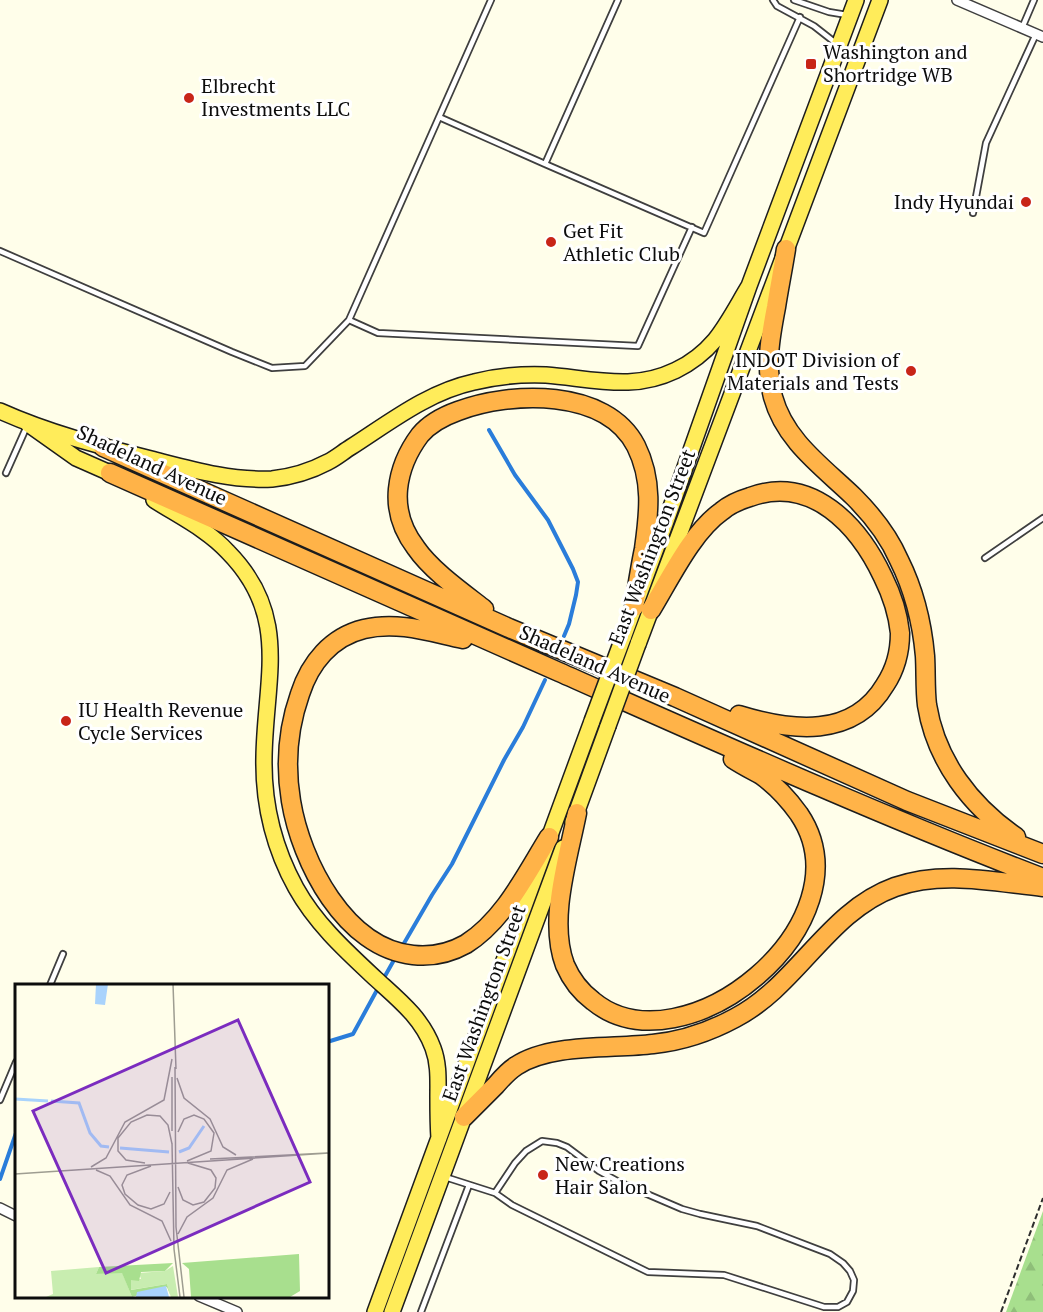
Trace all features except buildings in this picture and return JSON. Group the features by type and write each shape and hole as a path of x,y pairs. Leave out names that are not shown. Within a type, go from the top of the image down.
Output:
{"highway":[{"path":"786,249 768,356 770,386 779,414 788,431 800,446 873,518 900,561 914,597 921,624 929,711 938,744 954,776 971,798 992,819 1043,854"},
{"path":"509,628 442,575 415,548 402,523 397,495 404,460 423,432 443,417 469,407 505,399 556,400 595,409 622,428 636,446 645,468 649,501 643,609"},
{"name":"Shadeland Avenue","path":"103,447 509,628 675,697 906,801 1043,854"},
{"name":"Shadeland Avenue","path":"110,473 678,725 929,833 1043,878"},
{"path":"643,609 694,540 720,511 740,500 770,491 795,493 816,500 837,513 868,549 888,586 897,613 900,636 898,655 881,693 858,714 835,724 812,728 771,724 675,697"},
{"path":"507,649 420,629 398,627 375,627 361,630 332,645 317,659 306,678 293,719 288,758 289,789 295,819 302,843 317,876 328,895 350,922 364,936 381,947 419,956 436,955 452,950 465,944 484,930 515,892 549,837"},
{"path":"577,813 562,890 560,936 567,970 590,999 610,1013 626,1018 640,1021 663,1021 710,1006 734,993 757,976 786,946 807,912 816,870 810,835 794,808 770,782 678,725"},
{"path":"464,1117 515,1066 536,1056 558,1051 651,1045 673,1041 706,1032 737,1018 782,983 851,912 874,896 895,887 922,880 945,878 991,880 1043,887"}],"main road":[{"name":"East Washington Street","path":"392,1312 638,644 643,609 749,286 855,0"},
{"name":"East Washington Street","path":"375,1312 622,638 643,609 786,249 880,0"},
{"path":"103,447 231,477 260,479 293,475 330,461 412,407 464,384 504,376 526,375 627,382 650,380 671,373 694,359 715,339 749,286"},
{"path":"0,411 28,424"},
{"name":"Shadeland Avenue","path":"28,424 103,447"},
{"name":"Shadeland Avenue","path":"28,424 76,458 110,473"},
{"path":"110,473 216,540 240,565 255,589 264,610 271,644 264,775 270,820 278,847 296,888 322,926 410,1009 427,1032 434,1048 438,1070 438,1138"}],"street":[{"path":"957,0 1039,36"},
{"path":"0,1208 15,1216"},
{"path":"202,1297 237,1312"}],"lane":[{"path":"0,251 272,368 305,366 350,320 491,0"},
{"path":"545,164 618,0"},
{"path":"773,0 777,6 800,17 839,45"},
{"path":"795,0 829,12 850,15"},
{"path":"1022,28 1034,0"},
{"path":"439,117 704,232 800,17"},
{"path":"973,213 986,143 1039,36"},
{"path":"350,320 378,333 638,346 692,228"},
{"path":"6,474 28,424"},
{"path":"985,558 1043,518"},
{"path":"50,984 63,954"},
{"path":"0,1100 15,1064"},
{"path":"443,1176 495,1193 512,1205 648,1272 724,1275 824,1307 838,1307 847,1302 854,1291 854,1280 850,1271 830,1254 757,1226 682,1209 619,1182 599,1171 567,1147 557,1143 542,1141 526,1151 495,1193"},
{"path":"421,1312 469,1185"}],"path":[{"path":"1001,1312 1043,1198"}],"green space":[{"path":"1043,1211 1043,1312 1006,1312"}],"waterway":[{"path":"489,430 515,475 548,520 578,582 569,624 564,636"},
{"path":"403,945 452,864 545,680"},
{"path":"385,976 394,960"},
{"path":"328,1042 353,1034 377,990"},
{"path":"0,1179 15,1136"}],"place":[{"name":"Washington and Shortridge WB","path":"811,64"},
{"name":"Elbrecht Investments LLC","path":"189,98"},
{"name":"Indy Hyundai","path":"1026,202"},
{"name":"Get Fit Athletic Club","path":"551,242"},
{"name":"INDOT Division of Materials and Tests","path":"911,371"},
{"name":"IU Health Revenue Cycle Services","path":"66,721"},
{"name":"New Creations Hair Salon","path":"543,1175"}]}
